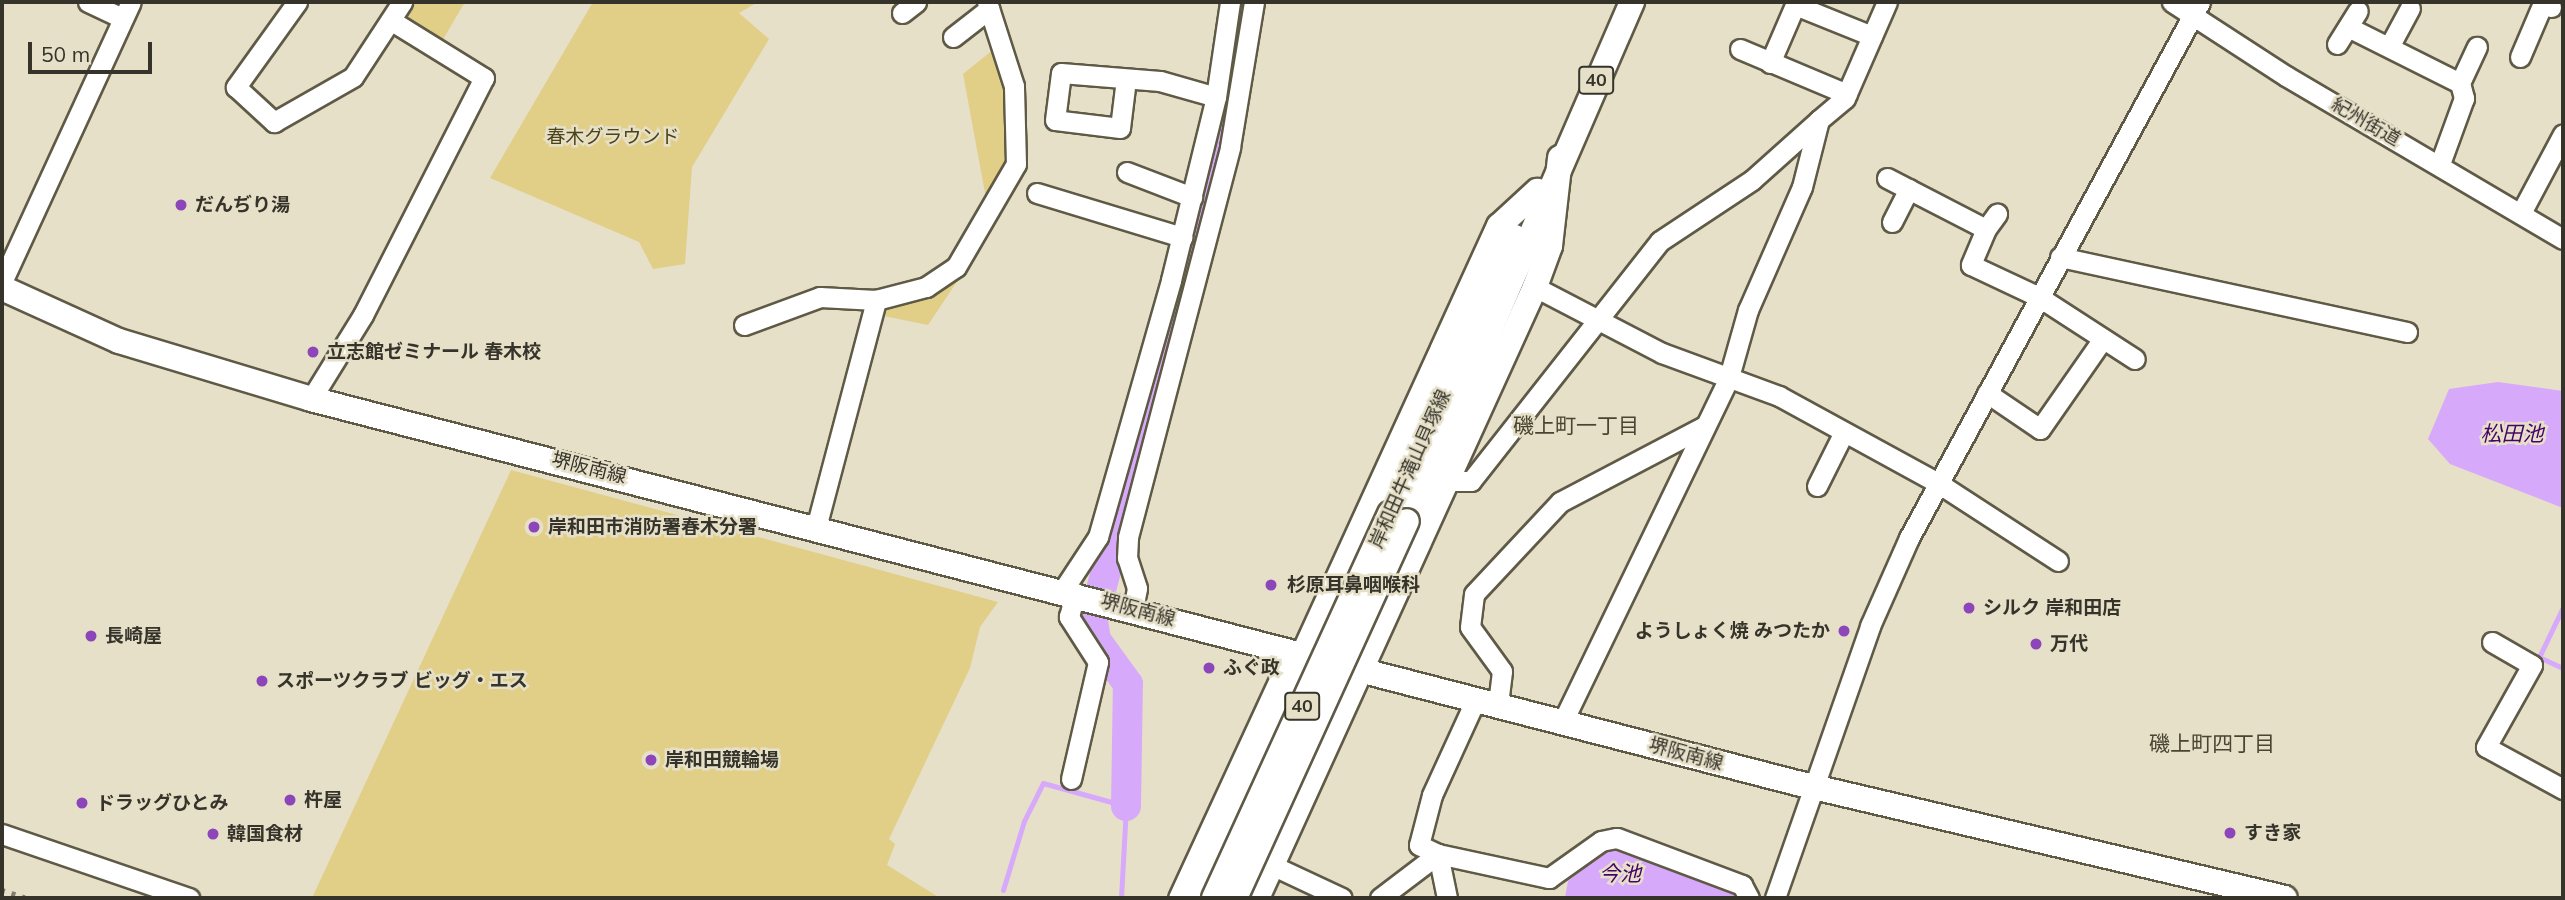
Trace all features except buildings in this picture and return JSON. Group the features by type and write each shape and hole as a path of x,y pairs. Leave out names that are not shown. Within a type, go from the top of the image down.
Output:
{"main road":[{"name":"岸和田牛滝山貝塚線","path":"1214,898 1510,293 1560,158 1632,2"},
{"name":"岸和田牛滝山貝塚線","path":"1235,898 1537,191 1560,158"},
{"path":"1257,898 1535,287 1550,246 1560,158"},
{"path":"1192,898 1499,226 1537,191"},
{"name":"堺阪南線","path":"2,288 119,341 311,399 817,524 1813,787 2285,898"}],"street":[{"path":"2,282 126,10 88,2"},
{"path":"297,2 236,87 274,122 353,77 402,2"},
{"path":"1079,770 1097,705 1098,662 1069,617 1074,593 1098,537 1171,280 1216,97 1230,2"},
{"path":"1129,608 1137,588 1127,558 1128,537 1235,123 1254,2"},
{"path":"1446,481 1471,481 1660,241 1752,180 1847,94 1887,2"},
{"name":"紀州街道","path":"2172,2 2197,8 2286,76 2440,164 2563,239"},
{"path":"2520,57 2543,2 2556,7"},
{"path":"1770,63 1795,5 1825,8 1872,36"},
{"path":"744,325 820,297 876,300 926,288 956,267 1016,164 1014,86 988,6 953,37"},
{"path":"1775,898 1870,626 1938,483 2197,8"},
{"path":"2389,47 2410,8"},
{"path":"2337,44 2353,19 2389,47 2460,83"},
{"path":"311,399 363,315 484,78 390,20"},
{"path":"2440,164 2463,98 2460,83 2477,47"},
{"path":"1740,49 1847,94"},
{"path":"1126,79 1216,97"},
{"path":"1563,721 1729,377 1748,310 1802,187 1819,120"},
{"path":"2521,213 2563,134"},
{"path":"1127,172 1192,197"},
{"path":"1887,178 1991,222 1971,265 2039,297 2135,359"},
{"path":"1892,222 1909,189"},
{"path":"1037,193 1182,237"},
{"path":"2060,257 2407,332"},
{"path":"1171,280 1193,286"},
{"path":"1535,287 1597,319 1729,377 1844,432 1938,483 2058,561"},
{"path":"817,524 876,300"},
{"path":"1987,393 2040,429 2102,340"},
{"path":"1706,426 1560,502 1474,594 1470,627 1502,671 1487,702 1432,795 1419,845 1438,854 1549,878 1601,841 1617,838 1742,885 1749,898"},
{"path":"1817,486 1844,432"},
{"path":"2492,642 2532,665 2486,747 2563,789"},
{"path":"1178,898 1281,675 1303,653"},
{"path":"1267,898 1361,696 1362,669"},
{"path":"2,834 189,898"},
{"path":"1380,898 1438,854"},
{"path":"1438,854 1447,898"},
{"path":"1280,869 1342,898"}],"green space":[{"path":"411,2 465,2 442,41 399,19"},
{"name":"春木グラウンド","path":"593,2 758,2 739,13 769,39 692,167 685,264 653,269 639,242 490,178"},
{"path":"999,45 1014,148 988,209 963,74"},
{"path":"948,269 960,277 928,325 884,316 892,285"},
{"name":"岸和田競輪場","path":"511,470 998,602 980,627 970,668 889,839 895,844 887,865 940,898 312,898"}],"water":[{"name":"松田池","path":"2498,382 2563,391 2563,508 2450,464 2428,439 2449,389"},
{"name":"今池","path":"1611,846 1726,888 1739,898 1565,898 1568,881"}],"waterway":[{"path":"1126,806 1128,684 1096,640 1093,620 1222,132 1242,2"},
{"path":"2563,607 2539,657 2563,668"},
{"path":"1003,890 1024,821 1043,783 1126,806 1121,898"}],"railway":[{"path":"2,890 26,898"}],"place":[{"name":"だんぢり湯","path":"181,205"},
{"name":"立志館ゼミナール 春木校","path":"313,352"},
{"name":"岸和田市消防署春木分署","path":"534,527"},
{"name":"杉原耳鼻咽喉科","path":"1271,585"},
{"name":"シルク 岸和田店","path":"1969,608"},
{"name":"ようしょく焼 みつたか","path":"1844,631"},
{"name":"長崎屋","path":"91,636"},
{"name":"万代","path":"2036,644"},
{"name":"ふぐ政","path":"1209,668"},
{"name":"スポーツクラブ ビッグ・エス","path":"262,681"},
{"name":"岸和田競輪場","path":"651,760"},
{"name":"杵屋","path":"290,800"},
{"name":"ドラッグひとみ","path":"82,803"},
{"name":"すき家","path":"2230,833"},
{"name":"韓国食材","path":"213,834"}],"district":[{"name":"磯上町一丁目","path":"1576,425"},
{"name":"磯上町四丁目","path":"2212,743"}]}
